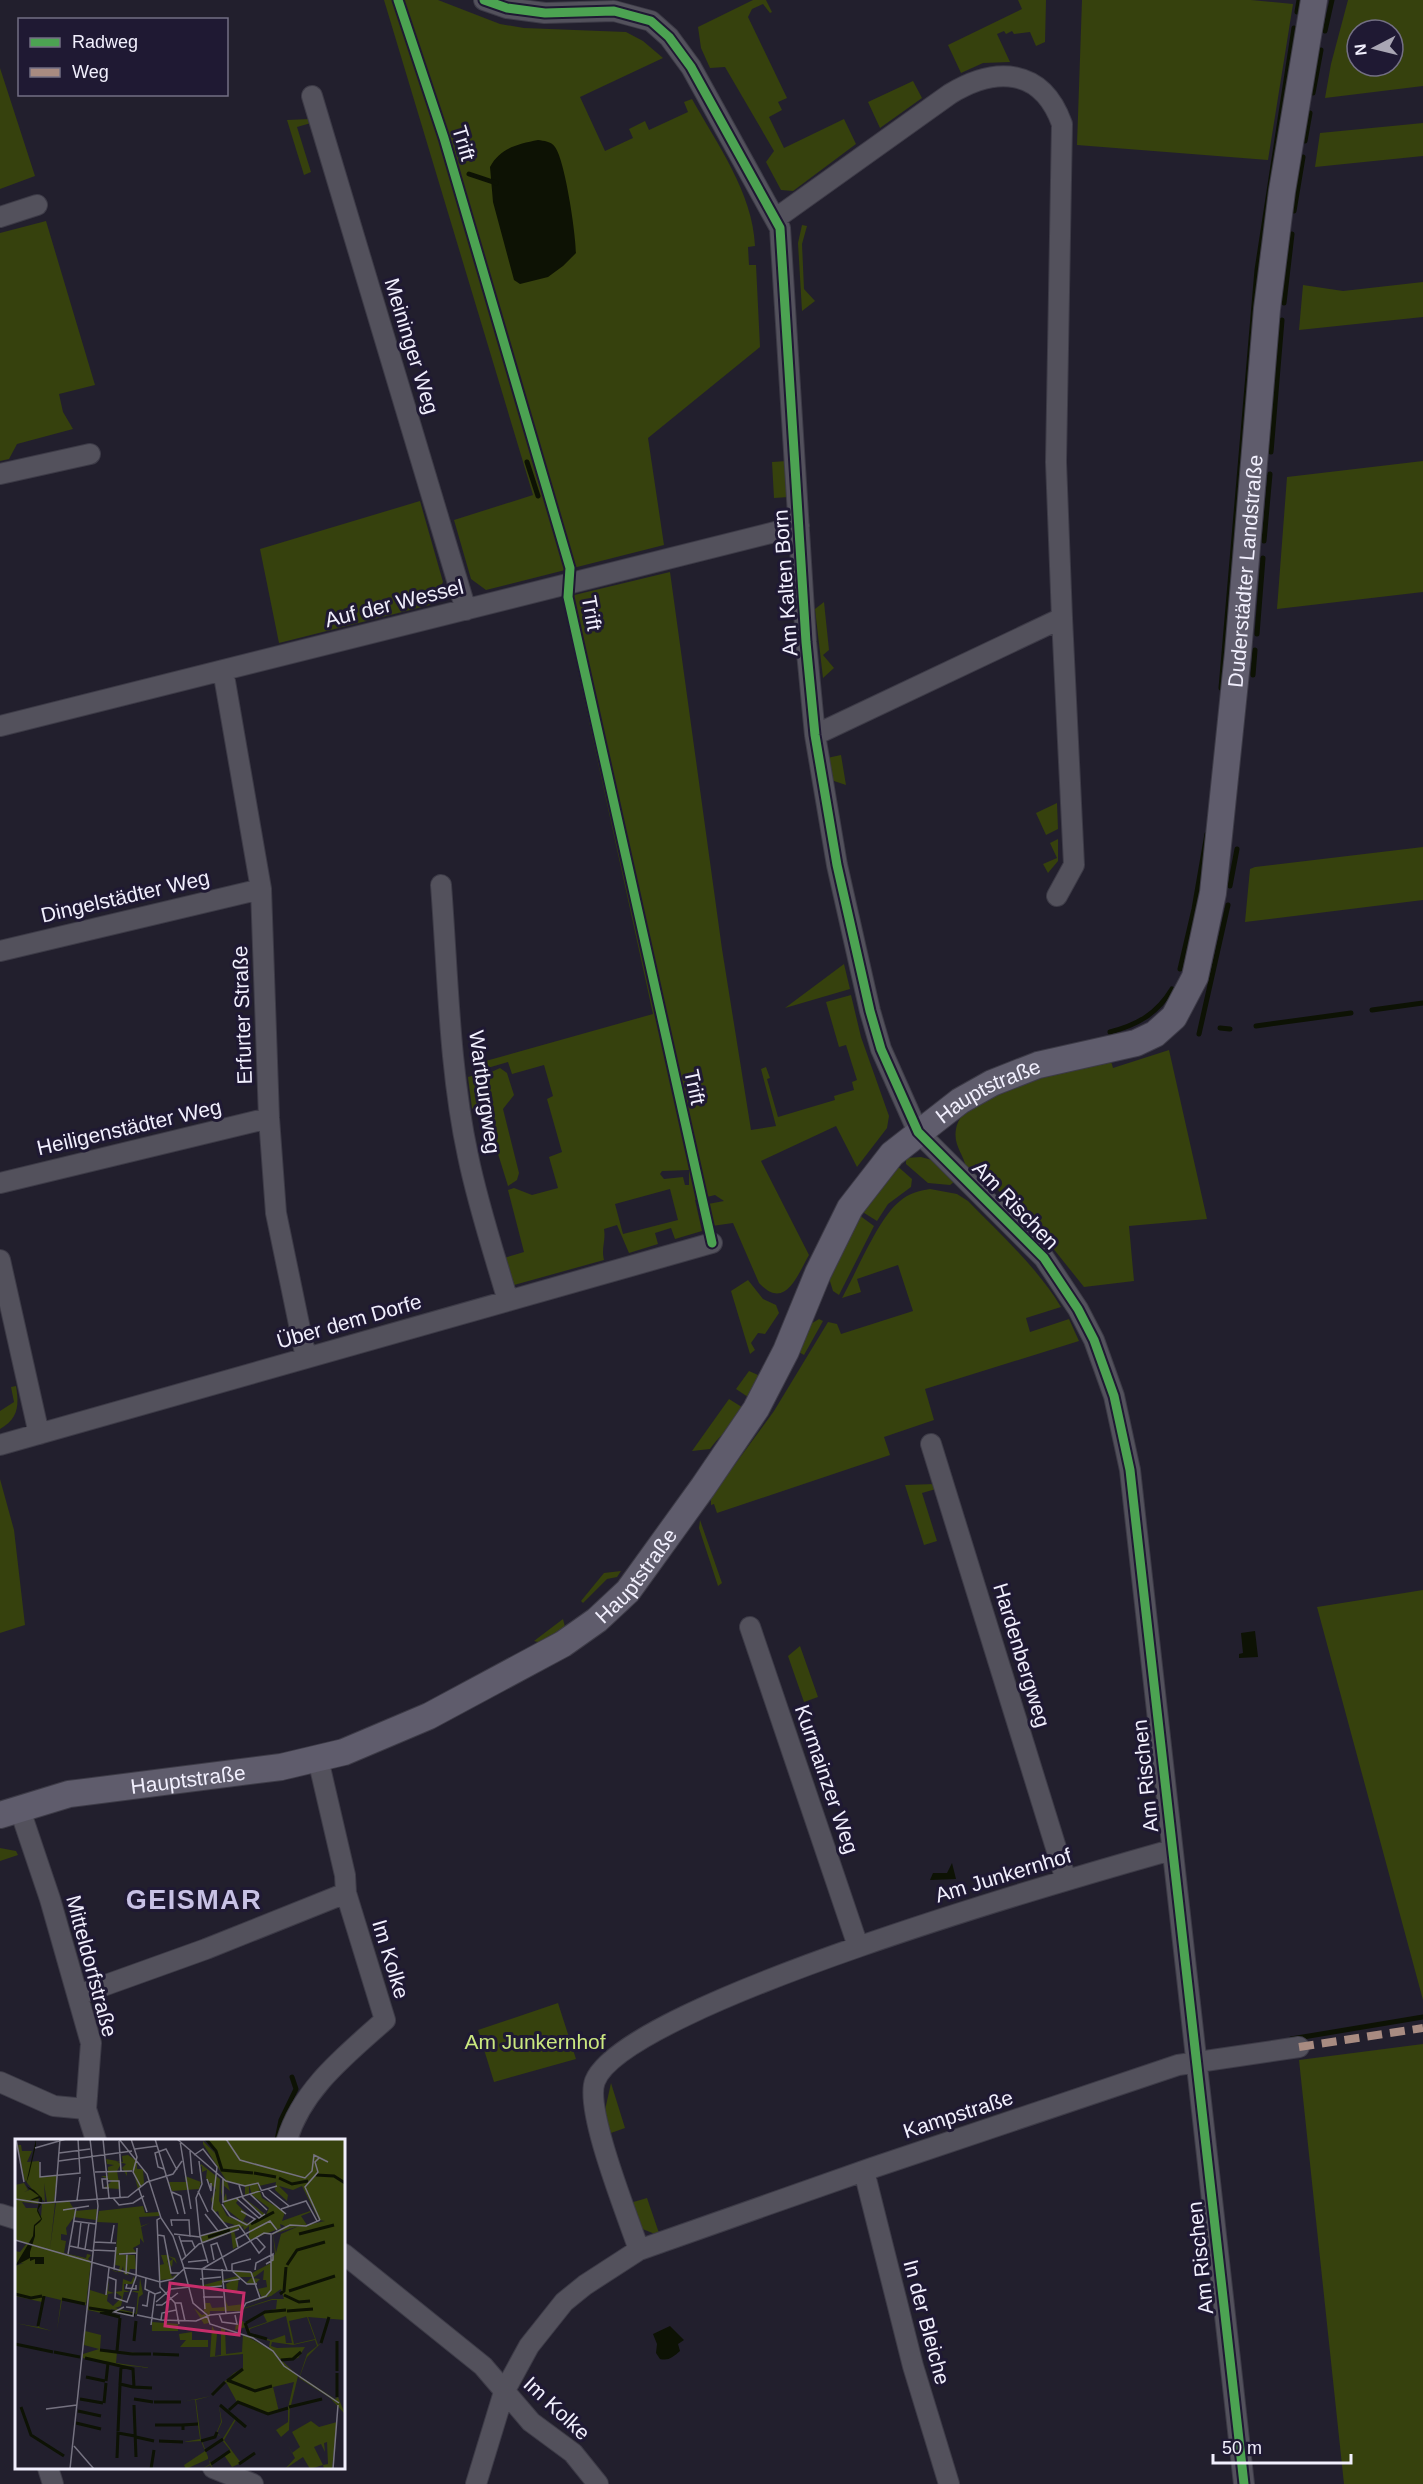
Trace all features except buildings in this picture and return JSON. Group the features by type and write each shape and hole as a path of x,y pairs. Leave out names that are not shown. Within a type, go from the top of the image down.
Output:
{"main road":[{"name":"Duderstädter Landstraße","path":"1065,1059 1136,1043 1164,1027 1182,1004 1195,977 1221,832 1272,267 1314,0"},
{"name":"Hauptstraße","path":"10,1811 69,1794 281,1767 318,1759 371,1742 440,1711 563,1644 608,1611 628,1591 756,1409 786,1351 818,1273 850,1208 892,1154 960,1101 992,1083 1065,1059"}],"street":[{"name":"Am Kalten Born","path":"484,0 507,8 545,13 614,11 651,21 675,45 691,67 780,228 815,735 837,865 870,1011 881,1049 918,1132"},
{"path":"775,219 950,94 975,80 994,76 1015,77 1034,84 1051,99 1062,124 1064,140 1056,462 1074,865 1057,896"},
{"name":"Meininger Weg","path":"312,96 466,609"},
{"path":"0,218 37,206"},
{"path":"0,474 90,454"},
{"name":"Auf der Wessel","path":"0,726 799,526"},
{"path":"815,735 1062,618"},
{"name":"Erfurter Straße","path":"223,670 261,889 276,1213 306,1358"},
{"name":"Wartburgweg","path":"441,885 456,1078 464,1136 479,1201 508,1301"},
{"name":"Dingelstädter Weg","path":"0,951 261,889"},
{"name":"Heiligenstädter Weg","path":"0,1183 270,1118"},
{"name":"Am Rischen","path":"918,1132 1044,1258 1073,1299 1105,1368 1121,1424 1130,1470 1244,2484"},
{"name":"Über dem Dorfe","path":"0,1445 712,1243"},
{"path":"0,1260 39,1434"},
{"name":"Hardenbergweg","path":"931,1444 1066,1880"},
{"name":"Kurmainzer Weg","path":"750,1627 858,1946"},
{"name":"Im Kolke","path":"287,2139 305,2099 347,2054 385,2020 346,1893 345,1875 318,1759"},
{"name":"Mitteldorfstraße","path":"10,1811 78,1995 91,2043 87,2109 96,2139"},
{"name":"Am Junkernhof","path":"639,2250 597,2125 591,2096 595,2079 608,2064 666,2027 760,1983 858,1946 1066,1880 1172,1850"},
{"path":"78,1995 206,1949 346,1893"},
{"name":"Kampstraße","path":"476,2484 504,2391 529,2346 564,2302 585,2285 639,2250 1178,2065 1299,2047"},
{"path":"0,2082 54,2106 87,2109"},
{"name":"In der Bleiche","path":"864,2171 911,2358 949,2484"},
{"path":"0,2214 15,2219"},
{"name":"Im Kolke","path":"345,2255 483,2366 531,2422 573,2453 598,2484"},
{"path":"48,2469 53,2484"},
{"path":"216,2469 253,2484"}],"green space":[{"path":"384,0 438,0 500,24 524,28 626,32 643,41 663,58 580,97 605,151 633,138 629,129 645,121 649,130 688,112 684,102 692,99 732,170 741,188 753,226 755,246 748,247 749,265 756,265 760,347 648,438 664,545 486,590 471,579 454,520 533,495"},
{"path":"753,0 766,0 772,12 770,13 763,4 752,9 748,17 787,98 778,102 782,110 769,117 784,148 844,119 856,144 793,191 781,190 766,162 774,151 725,67 710,68 701,48 698,27"},
{"path":"1018,0 1046,0 1045,42 1036,46 1030,32 1014,34 1012,31 1006,34 1004,31 997,34 1010,62 983,63 961,73 948,45 1022,9"},
{"path":"1082,0 1251,0 1293,4 1268,160 1077,145"},
{"path":"1348,0 1423,0 1423,86 1325,98 1331,64"},
{"path":"0,68 35,176 0,189"},
{"path":"913,81 922,98 880,128 868,102"},
{"path":"310,119 311,123 297,127 311,172 304,175 287,120"},
{"path":"1423,123 1423,156 1315,167 1320,133"},
{"path":"46,221 95,385 59,394 63,412 73,429 17,444 9,459 0,461 0,233"},
{"path":"802,225 807,226 802,244 804,289 815,301 802,311 798,243"},
{"path":"1423,282 1423,317 1299,330 1303,285 1343,291"},
{"path":"787,461 789,497 774,498 772,462"},
{"path":"1423,461 1423,592 1277,609 1287,477"},
{"path":"420,501 443,582 430,605 279,643 260,549"},
{"path":"670,572 722,949 751,1130 776,1126 761,1069 766,1067 770,1078 767,1079 778,1117 835,1100 834,1096 854,1090 852,1082 857,1080 846,1045 839,1047 826,1002 851,995 861,1037 889,1116 887,1128 857,1167 836,1126 761,1161 809,1255 795,1280 783,1292 768,1291 759,1283 733,1223 712,1226 708,1204 724,1201 715,1195 695,1200 702,1231 675,1239 671,1228 655,1233 658,1244 629,1253 617,1225 604,1229 604,1260 514,1285 510,1281 504,1258 524,1252 508,1190 514,1188 532,1195 558,1188 549,1157 562,1152 547,1099 553,1096 544,1065 512,1074 508,1062 484,1069 482,1062 653,1014 562,598","holes":["689,1170 689,1185 685,1185 683,1177 664,1179 660,1174 662,1171","670,1189 678,1220 623,1234 615,1204"]},
{"path":"824,602 829,650 823,655 834,668 823,678 815,609"},
{"path":"841,755 846,785 831,780 827,758"},
{"path":"1057,803 1058,829 1046,835 1036,813"},
{"path":"1058,839 1058,861 1048,873 1043,864 1057,858 1050,843"},
{"path":"1423,847 1423,900 1245,922 1250,869"},
{"path":"844,964 850,989 785,1008"},
{"path":"1169,1050 1207,1219 1129,1226 1134,1281 1084,1287 1040,1232 983,1175 976,1164 969,1170 966,1168 957,1145 956,1129 963,1114 978,1101 1023,1081 1111,1061 1113,1068"},
{"path":"500,1068 507,1073 514,1095 503,1109 519,1173 517,1180 508,1186 490,1128 472,1108 468,1077 482,1073 483,1076"},
{"path":"921,1157 932,1160 958,1179 950,1185 928,1183 906,1164 906,1158"},
{"path":"895,1164 912,1179 911,1187 888,1204 877,1221 861,1211"},
{"path":"930,1189 957,1194 968,1201 1018,1252 1051,1292 1061,1307 1026,1318 1030,1332 1069,1319 1079,1341 925,1389 934,1420 884,1437 890,1455 717,1513 714,1504 711,1505 711,1497 774,1411 828,1322 837,1324 841,1334 913,1311 898,1265 857,1279 861,1292 842,1298 876,1232 892,1209 907,1196"},
{"path":"859,1215 874,1226 839,1295 833,1291 828,1275"},
{"path":"748,1280 763,1299 776,1305 779,1313 765,1334 758,1333 751,1343 755,1350 750,1354 731,1291"},
{"path":"819,1319 823,1321 804,1355 797,1351 809,1325"},
{"path":"749,1371 758,1375 751,1399 736,1389"},
{"path":"16,1386 17,1399 14,1416 0,1429 0,1411 14,1402 11,1387"},
{"path":"729,1399 745,1409 741,1415 710,1449 692,1451"},
{"path":"0,1479 14,1530 25,1625 0,1633"},
{"path":"935,1484 936,1489 922,1493 937,1541 924,1545 905,1485"},
{"path":"700,1520 722,1583 718,1586 699,1528"},
{"path":"621,1571 617,1577 607,1579 583,1603 581,1601 604,1573"},
{"path":"1423,1590 1423,2000 1317,1607"},
{"path":"563,1619 566,1631 545,1644 534,1641"},
{"path":"800,1646 818,1697 804,1702 788,1656"},
{"path":"0,1848 16,1851 18,1855 0,1861"},
{"name":"Am Junkernhof","path":"558,2003 576,2059 494,2082 478,2030"},
{"path":"1423,2044 1423,2484 1344,2484 1299,2060"},
{"path":"611,2083 625,2128 608,2134 605,2110"},
{"path":"647,2198 660,2236 640,2228 630,2203"}],"shaded area":[{"path":"538,140 552,144 559,155 569,198 576,253 548,277 520,284 514,280 493,202 490,167 504,151"},
{"path":"1255,1631 1258,1657 1239,1658 1239,1654 1243,1653 1241,1633"},
{"path":"952,1863 956,1879 930,1880 933,1873 947,1873"},
{"path":"670,2326 684,2340 678,2344 680,2351 675,2355 668,2359 660,2359 656,2353 657,2344 653,2334"}],"waterway":[{"path":"1297,12 1299,0"},
{"path":"1325,31 1332,0"},
{"path":"1221,688 1257,270 1294,28"},
{"path":"1313,93 1321,50"},
{"path":"1305,141 1310,113"},
{"path":"1294,211 1303,157"},
{"path":"469,174 496,183"},
{"path":"1284,303 1292,234"},
{"path":"1271,452 1282,320"},
{"path":"527,462 538,496"},
{"path":"1264,541 1270,474"},
{"path":"1257,634 1263,558"},
{"path":"1253,675 1255,650"},
{"path":"1180,969 1194,909 1207,834"},
{"path":"1230,886 1237,849"},
{"path":"1199,1034 1228,905"},
{"path":"1110,1032 1146,1017 1160,1005 1172,989"},
{"path":"1372,1010 1423,1003"},
{"path":"1256,1026 1351,1013"},
{"path":"1220,1028 1230,1029"},
{"path":"1291,2039 1423,2017"},
{"path":"277,2139 281,2120 296,2089 292,2077"}],"marked path":[{"path":"1299,2047 1423,2028"}],"cycle path":[{"name":"Trift","path":"398,0 444,138 570,568 568,597 712,1243"},
{"path":"484,0 507,8 545,13 614,11 651,21 669,37 691,67 780,228 806,642 815,735 837,865 870,1011 881,1049 918,1132 1044,1258 1078,1309 1094,1340 1114,1396 1130,1470 1244,2484"}],"district":[{"name":"GEISMAR","path":"194,1900"}]}
